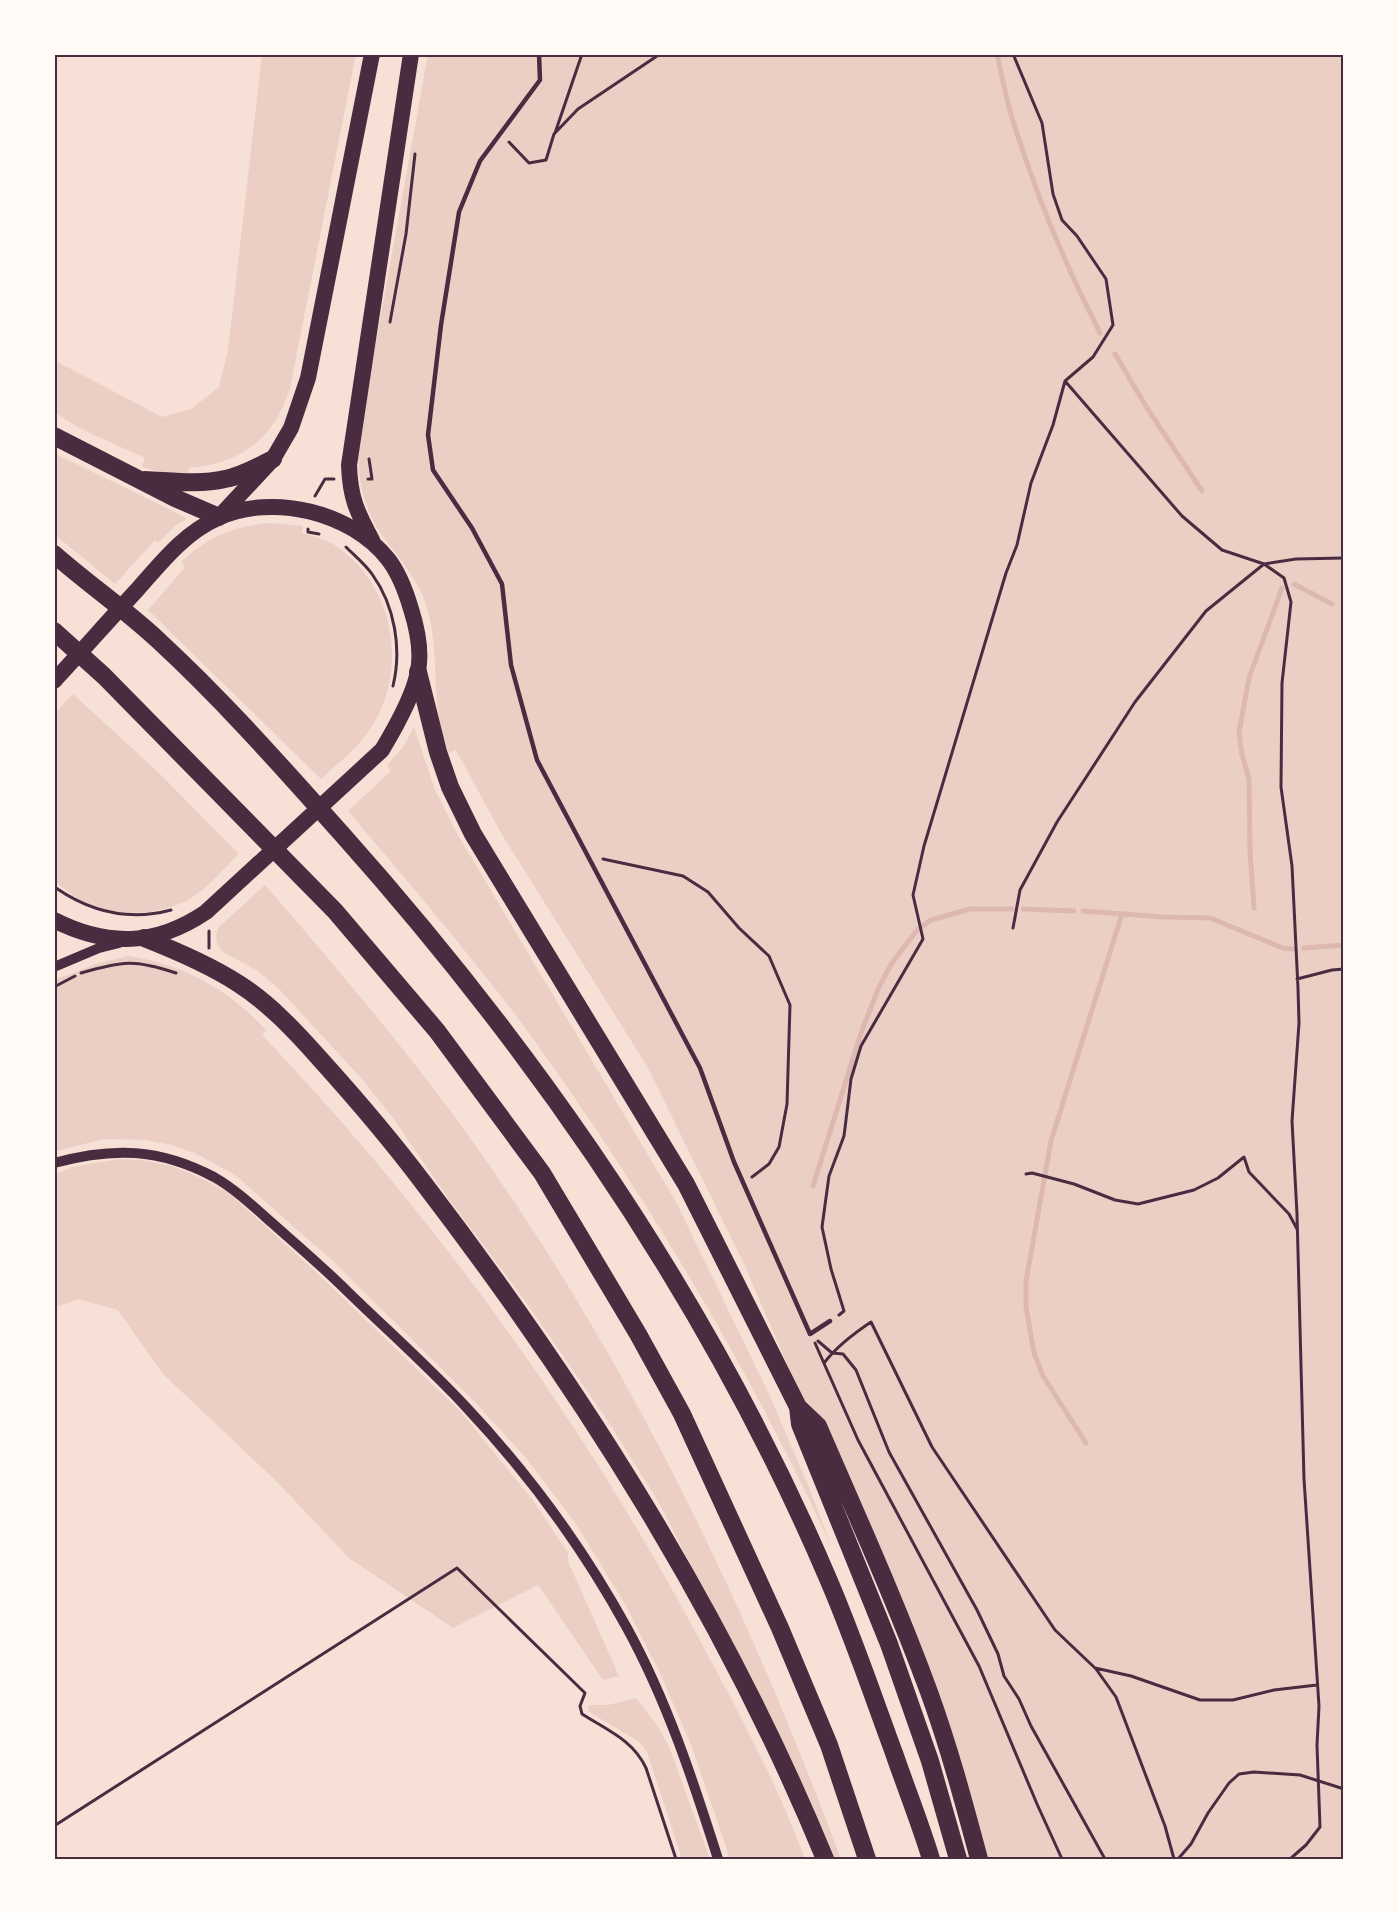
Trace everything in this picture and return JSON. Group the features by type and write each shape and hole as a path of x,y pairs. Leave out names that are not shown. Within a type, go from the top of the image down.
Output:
{"highway":[{"path":"54,681 185,538 219,517 273,459 291,428 308,378 372,54"},
{"path":"411,54 349,465 349,479 356,511 374,544 389,561 406,592 416,624 419,652 418,672 438,752 450,787 473,834 686,1184 798,1407 818,1426 890,1593 929,1693 959,1786 979,1859"},
{"path":"54,436 137,479 219,517 256,508 286,507 312,512 349,526 374,544"},
{"path":"137,479 180,482 225,479 243,474 273,459"},
{"path":"54,554 157,639 246,726 377,873 489,1008 610,1178 704,1330 769,1452 829,1581 880,1714 931,1859"},
{"path":"54,631 104,676 335,911 437,1031 542,1173 638,1334 682,1414 780,1628 829,1745 867,1859"},
{"path":"54,920 74,930 112,938 139,938 185,926 206,912 376,756 393,731 418,672"},
{"path":"139,938 174,950 222,974 240,984 267,1005 299,1036 379,1125 454,1223 587,1413 653,1516 720,1635 768,1731 825,1859"},
{"path":"798,1407 800,1424 889,1644 930,1761 958,1859"}],"street":[{"path":"54,967 99,948 139,938"},
{"path":"54,1163 82,1155 114,1151 141,1153 166,1158 214,1177 236,1191 325,1270 466,1406 516,1463 564,1527 596,1575 628,1630 685,1756 718,1859"}],"lane":[{"path":"539,54 540,80 480,161 459,212 441,326 428,435 433,470 472,528 502,584 511,666 537,760 700,1068 734,1162 810,1334 830,1321"}],"path":[{"path":"501,135 528,163 546,160 582,54"},
{"path":"554,134 578,109 660,54"},
{"path":"830,1321 844,1311 831,1269 822,1227 829,1176 844,1136 851,1079 861,1046 923,939 913,895 924,846 1006,573 1017,545 1031,483 1053,425 1065,381 1093,357 1113,326 1106,279 1077,236 1062,220 1053,194 1042,123 1013,54"},
{"path":"1065,381 1182,516 1222,550 1264,564 1284,578 1291,602 1282,683 1281,787 1292,866 1298,979 1299,1023 1292,1121 1298,1232 1304,1479 1319,1706 1320,1827 1306,1845 1290,1859"},
{"path":"324,536 308,532 315,495 325,479 372,478"},
{"path":"344,545 372,574 389,612 398,650 398,668 393,687"},
{"path":"1012,927 1020,890 1057,822 1135,702 1206,611 1264,564 1296,559 1344,558"},
{"path":"587,855 683,876 708,892 739,928 769,956 790,1005 787,1104 779,1146 769,1164 744,1184"},
{"path":"54,891 56,888 91,908 117,914 156,913 176,908"},
{"path":"54,987 80,973 117,963 135,962 178,973"},
{"path":"1298,979 1344,969"},
{"path":"1026,1174 1032,1173 1074,1184 1115,1200 1138,1204 1194,1190 1218,1178 1244,1157 1249,1172 1289,1214 1298,1232"},
{"path":"824,1363 850,1336 871,1322 932,1447 1055,1630 1095,1668 1116,1697 1176,1859 1191,1844 1218,1798 1239,1774 1275,1772 1300,1775 1344,1789"},
{"path":"810,1334 832,1353 843,1354 856,1370 889,1452 977,1610 998,1654 1004,1676 1019,1699 1031,1726 1105,1859"},
{"path":"810,1334 858,1440 979,1666 1062,1859"},
{"path":"54,1826 457,1568 585,1693 580,1706 582,1714 630,1744 641,1756 676,1859"},
{"path":"1095,1668 1131,1676 1200,1700 1233,1700 1274,1690 1317,1685"}],"shaded area":[{"path":"262,54 356,54 290,388 275,421 253,445 225,461 189,468 188,476 172,475 142,467 145,458 81,429 54,412 54,360 162,417 191,409 219,387 228,350"},
{"path":"428,54 1344,54 1344,1859 974,1859 963,1816 913,1671 837,1478 742,1260 647,1066 502,835 456,750 449,753 438,710 433,638 424,599 411,574 377,527 366,504 360,480 358,442"},
{"path":"54,453 186,519 175,526 158,543 155,540 115,584 54,534"},
{"path":"270,523 303,526 302,533 333,544 353,560 369,579 381,601 389,625 392,650 391,675 385,700 363,739 321,779 148,610 185,567 181,562 191,553 222,534"},
{"path":"73,694 159,773 239,854 198,894 167,908 126,913 88,904 54,881 54,714"},
{"path":"414,727 435,790 458,835 676,1202 768,1392 809,1487 832,1548 800,1480 729,1346 692,1281 612,1153 505,1001 348,811 391,771 387,765 404,746"},
{"path":"265,885 380,1020 435,1090 542,1244 593,1327 641,1412 729,1587 806,1768 841,1859 835,1859 772,1724 658,1501 609,1423 526,1302 448,1198 393,1118 361,1078 279,989 258,971 223,952 217,943 216,935 219,927"},
{"path":"129,956 168,966 204,981 251,1015 266,1030 262,1035 388,1176 504,1326 610,1484 658,1565 758,1752 805,1859 730,1859 692,1747 659,1671 625,1604 574,1521 525,1457 474,1401 335,1263 235,1175 195,1153 172,1145 146,1140 103,1139 54,1152 54,980 99,963"},
{"path":"119,1159 142,1160 172,1166 229,1193 317,1273 460,1411 532,1499 568,1553 568,1561 619,1676 603,1680 538,1585 453,1628 349,1558 277,1482 162,1373 118,1310 78,1299 54,1308 54,1175 72,1167"},
{"path":"636,1698 659,1728 670,1749 710,1859 682,1859 647,1752 638,1741 589,1712 588,1705 608,1705"}],"waterway":[{"path":"997,54 1006,96 1031,175 1063,255 1100,333"},
{"path":"1115,354 1147,408 1202,491"},
{"path":"1294,584 1332,604"},
{"path":"1254,908 1249,779 1242,755 1239,732 1249,678 1282,588"},
{"path":"813,1186 861,1033 879,987 892,963 917,930 931,920 970,909 1012,909"},
{"path":"1023,909 1074,911"},
{"path":"1083,911 1210,918 1283,948 1293,949"},
{"path":"1086,1443 1043,1376 1034,1353 1026,1307 1026,1281 1051,1141 1122,914"},
{"path":"1304,948 1344,945"}]}
